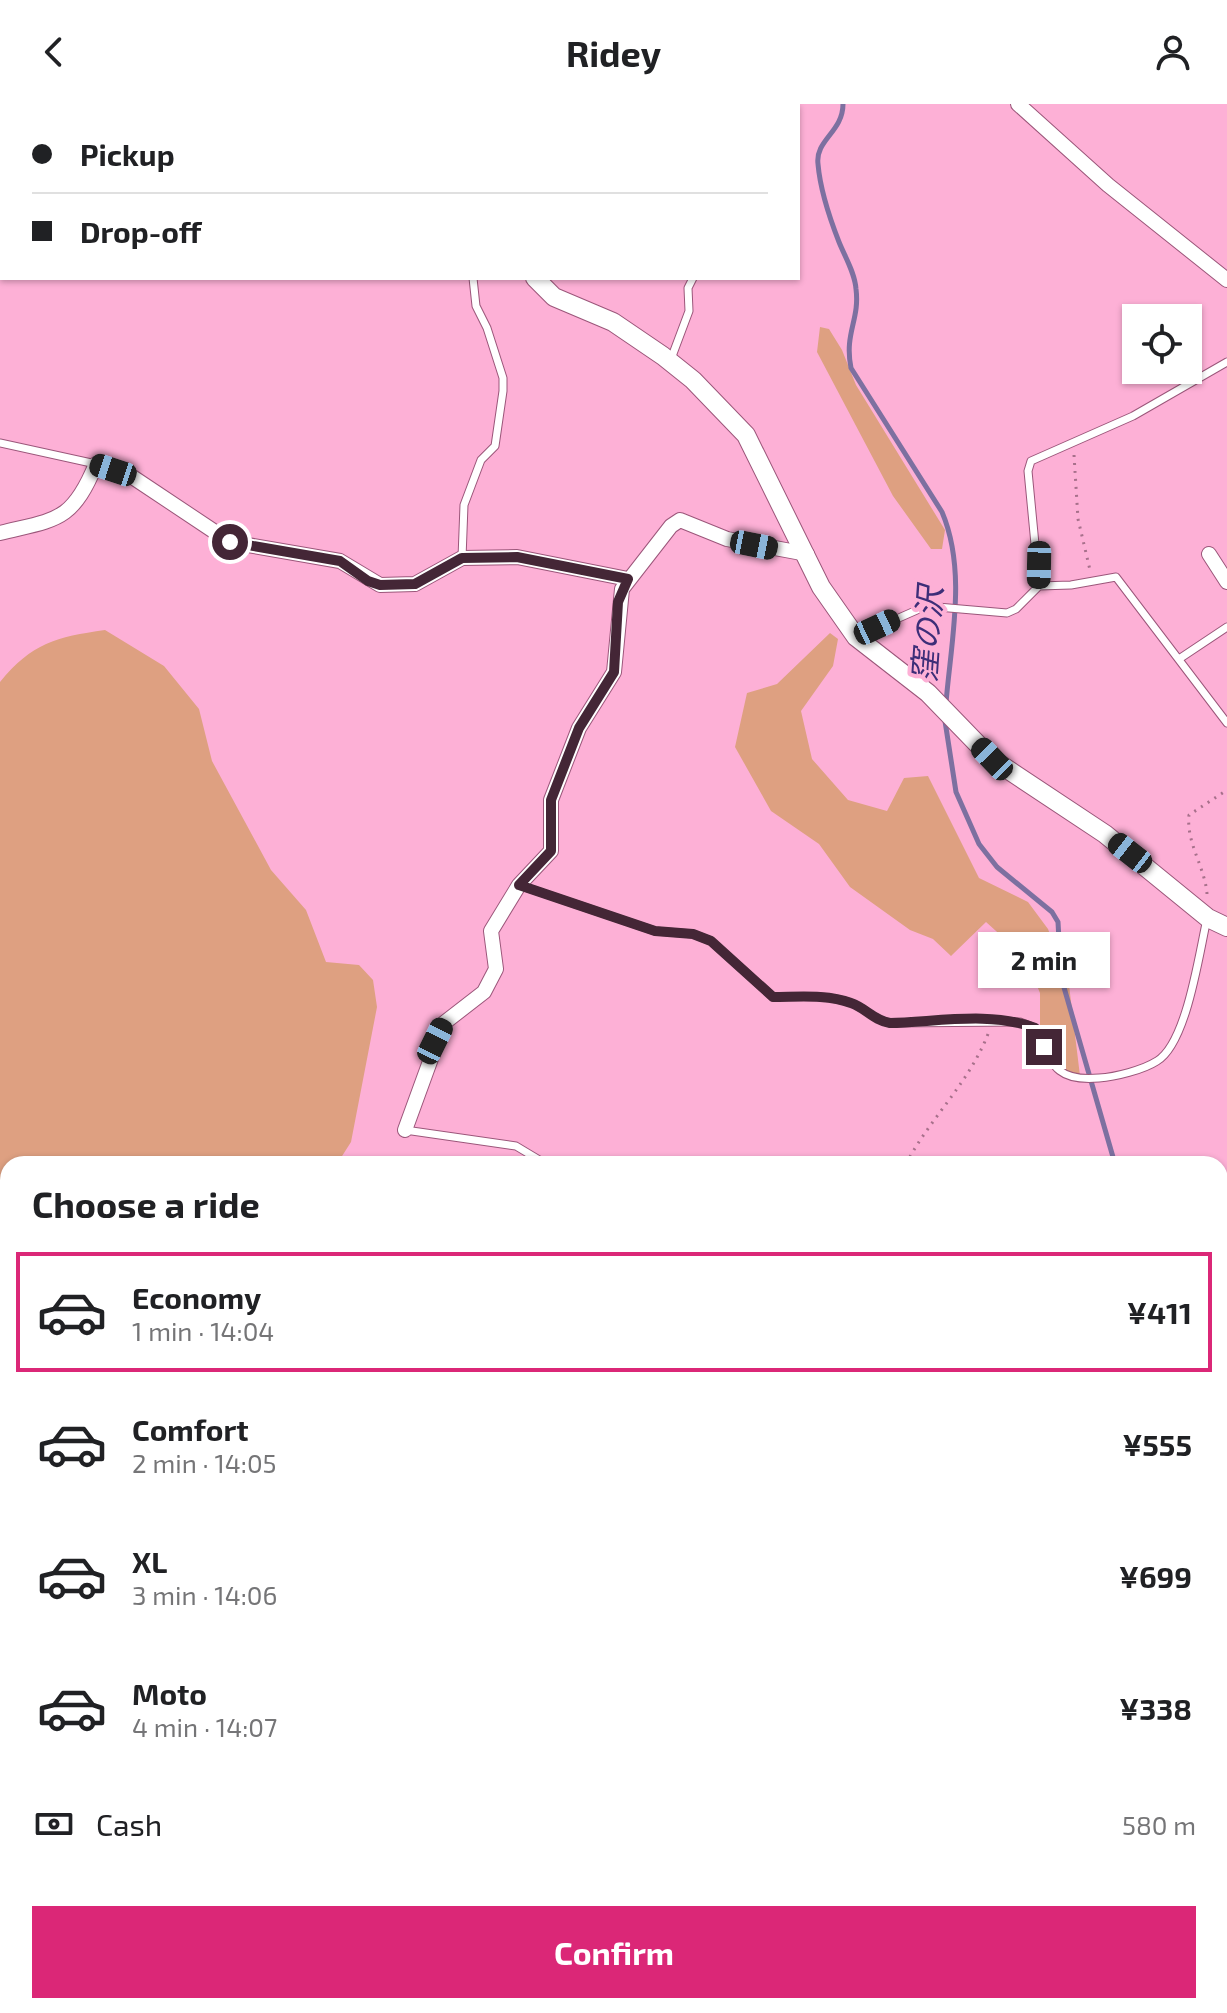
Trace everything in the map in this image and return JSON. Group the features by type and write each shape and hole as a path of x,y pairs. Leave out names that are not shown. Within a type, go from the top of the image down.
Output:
{"street":[{"path":"1018,104 1108,185 1227,280"},
{"path":"537,280 554,297 613,322 670,361 746,435 821,587 856,637 928,693 992,759 1105,834 1208,918 1227,927"},
{"path":"0,533 65,514 85,492 96,464 131,476 230,542 340,561 368,581 380,585 415,584 462,558 541,560 628,579"},
{"path":"405,1130 444,1023 484,992 496,969 491,931 519,885 551,851 551,800 579,728 614,672 618,602 628,579 680,520 727,539 807,554"},
{"path":"1209,554 1227,582"}],"lane":[{"path":"462,558 464,505 481,460 495,446 503,391 503,378 487,328 476,306 473,280"},
{"path":"670,361 689,311 688,288 692,280"},
{"path":"1039,586 1028,471 1031,461 1040,454 1133,416 1227,362"},
{"path":"0,443 96,464"},
{"path":"856,637 917,608 1007,613 1016,609 1039,586 1116,577 1227,722"},
{"path":"1179,659 1227,627"},
{"path":"519,885 655,931 693,934 711,941 773,997 836,998 855,1004 875,1020 890,1023 994,1020 1035,1028 1053,1066 1064,1077 1085,1080 1105,1078 1157,1062 1166,1053 1189,1005 1208,918"},
{"path":"405,1130 516,1146 533,1156"}],"path":[{"path":"1073,441 1078,519 1093,581"},
{"path":"1208,918 1206,881 1195,856 1189,815 1227,790"},
{"path":"910,1156 976,1065 994,1020"}],"shaded area":[{"path":"820,327 829,329 842,350 856,385 945,530 942,549 931,549 893,496 817,352"},
{"path":"105,630 164,666 199,709 212,761 271,870 306,910 326,962 359,965 373,980 377,1007 351,1142 342,1156 0,1156 0,682 34,650 72,636"},
{"path":"830,633 838,639 833,666 801,711 812,759 848,800 887,811 904,778 928,776 979,878 1028,902 1048,929 1069,985 1080,1076 1073,1078 1061,1067 1040,1025 1040,993 1025,957 986,922 951,956 933,939 910,930 850,887 819,844 771,811 735,747 747,693 777,684"}],"waterway":[{"name":"窪の沢","path":"843,104 839,122 821,148 818,164 829,214 855,283 857,300 849,345 851,368 942,512 950,535 956,582 946,703"},
{"name":"窪の沢","path":"945,721 956,792 979,844 997,867 1052,912 1058,922 1061,977 1113,1156"}],"route":[{"path":"230,542 340,561 368,581 380,585 415,584 462,558 517,557 628,579 618,602 618,650 614,672 579,728 551,800 551,851 519,885 655,931 693,934 711,941 773,997 836,998 855,1004 875,1020 890,1023 1020,1022 1035,1028 1044,1047"}]}
